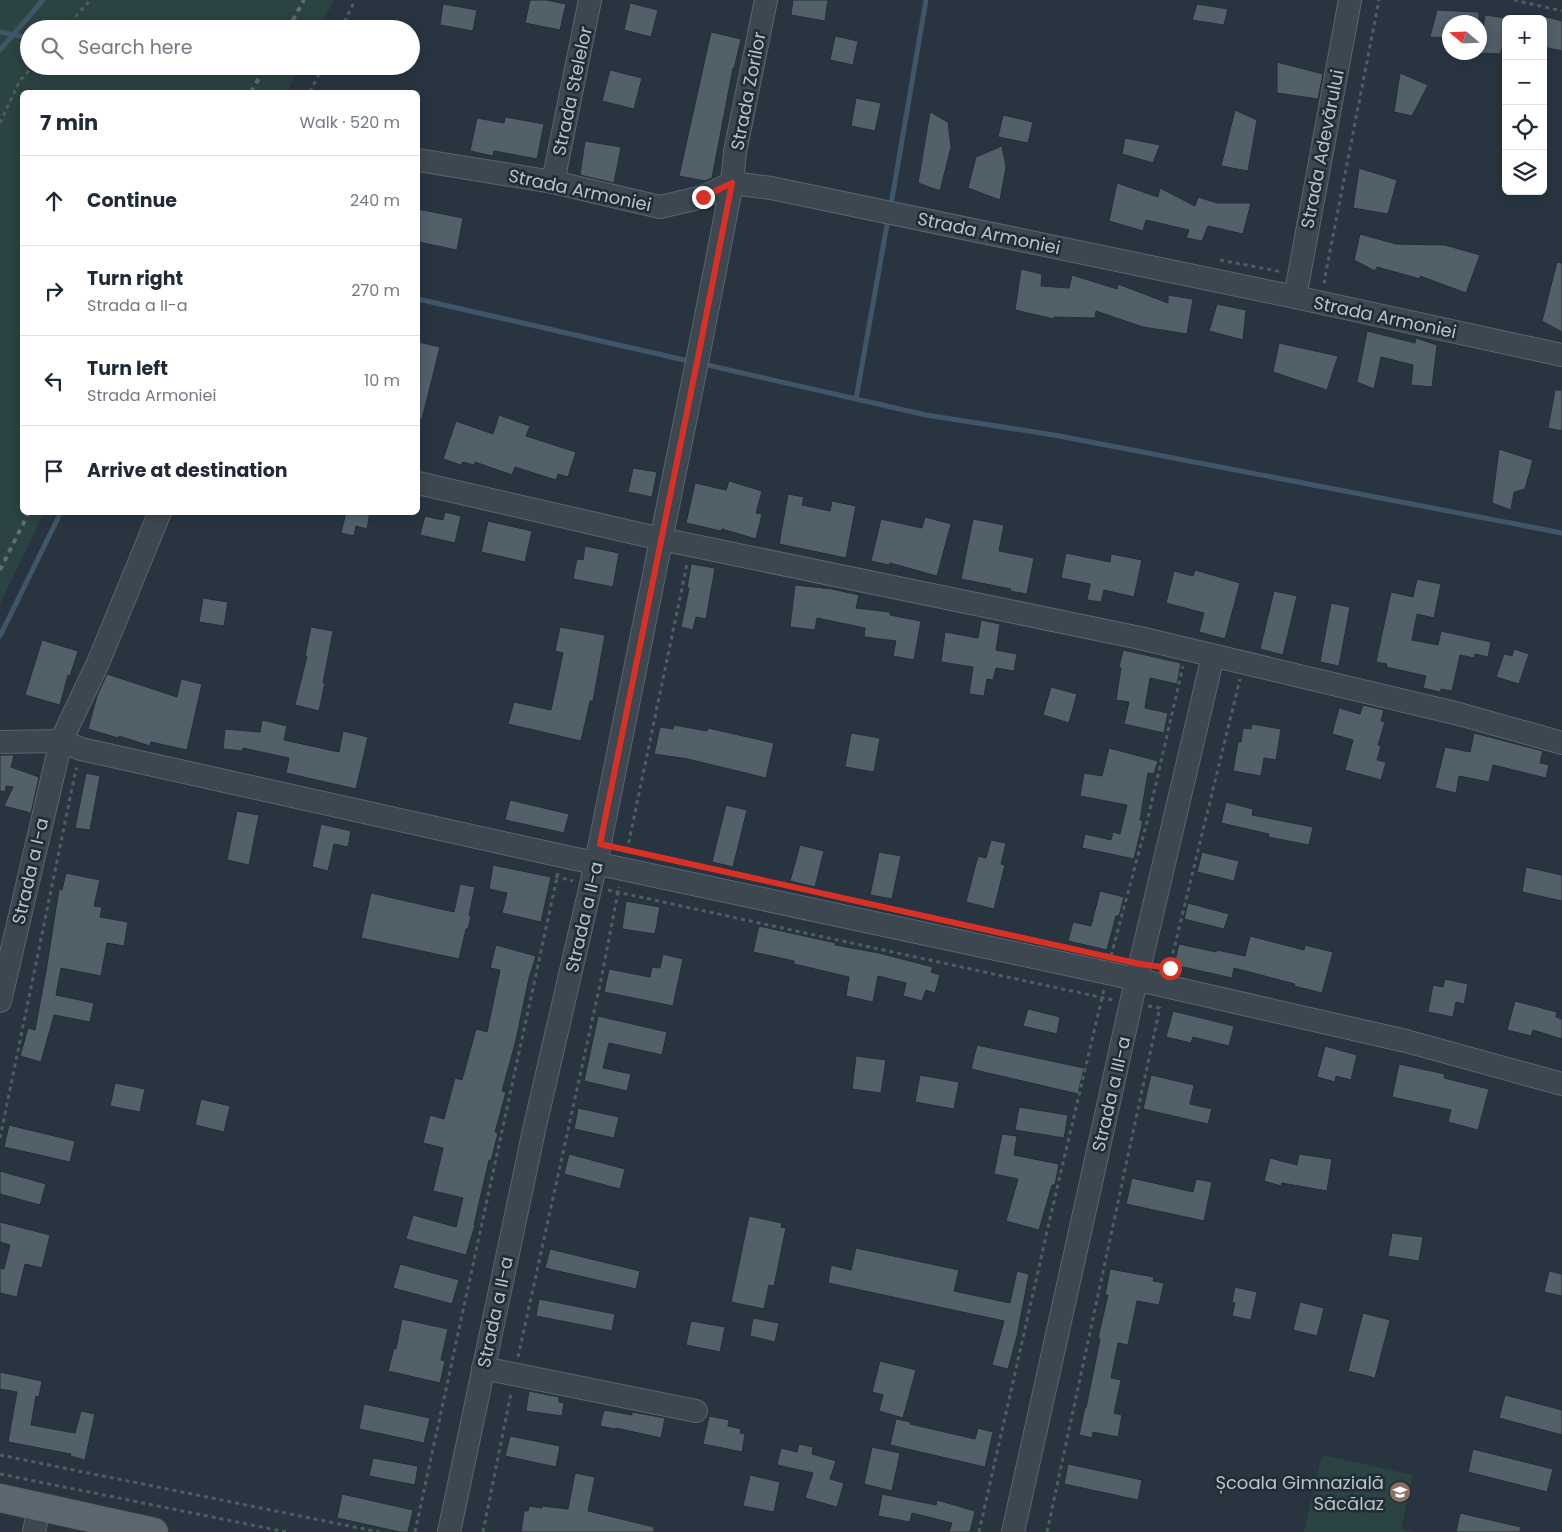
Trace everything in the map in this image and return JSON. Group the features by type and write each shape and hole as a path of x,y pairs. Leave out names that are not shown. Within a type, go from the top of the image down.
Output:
{"main road":[{"path":"0,1498 36,1519 154,1532"}],"street":[{"name":"Strada Stelelor","path":"553,182 590,0"},
{"name":"Strada Zorilor","path":"732,183 735,152 766,0"},
{"name":"Strada Adevărului","path":"1295,297 1350,0"},
{"name":"Strada Armoniei","path":"420,160 553,182 660,208 703,197 732,183 772,188 1295,297 1562,355"},
{"name":"Strada a II-a","path":"449,1532 534,1130 592,886 732,183"},
{"path":"420,483 661,538 1140,638 1212,662 1245,663 1468,716 1562,743"},
{"name":"Strada a I-a","path":"0,1001 61,741 98,663 159,515"},
{"name":"Strada a III-a","path":"1014,1532 1138,972 1212,662"},
{"path":"0,742 61,741 81,749 559,866 598,853 1105,964 1167,978 1562,1084"},
{"path":"483,1368 696,1411"}],"path":[{"path":"73,20 90,0"},
{"path":"345,20 355,0"},
{"path":"1334,284 1324,282 1379,0"},
{"path":"1514,0 1562,11"},
{"path":"0,123 19,82 25,75"},
{"path":"311,90 318,75"},
{"path":"483,1532 514,1375 601,980 688,558"},
{"path":"979,1532 1102,998 1105,964 1111,957 1148,818 1184,661 1212,662"},
{"path":"1047,1532 1160,1008 1245,663"},
{"path":"0,1138 76,769 86,771"},
{"path":"598,853 625,860 637,852"},
{"path":"559,866 592,886 1102,998 1160,1008"},
{"path":"547,874 559,866"},
{"path":"415,1532 559,866"},
{"path":"1138,972 1167,978"},
{"path":"0,1455 379,1532"},
{"path":"0,1474 286,1532"}],"green space":[{"path":"0,0 334,0 324,20 20,20 20,75 296,75 288,90 20,90 20,515 43,515 0,604"},
{"path":"1322,1455 1413,1475 1401,1529 1413,1532 1304,1532"}],"building":[{"path":"530,0 546,0 566,4 560,30 525,23"},
{"path":"793,0 828,0 825,21 791,15"},
{"path":"630,3 658,10 651,37 624,30"},
{"path":"443,4 477,10 473,31 440,25"},
{"path":"1197,4 1228,9 1224,25 1192,20"},
{"path":"1437,10 1479,12 1479,15 1442,15 1442,38 1430,37"},
{"path":"1487,15 1502,17 1502,48 1500,54 1487,53"},
{"path":"1547,17 1562,21 1562,51 1547,48"},
{"path":"711,32 741,39 733,68 712,178 705,181 679,176"},
{"path":"835,36 858,41 853,65 830,60"},
{"path":"1277,62 1323,74 1318,99 1277,93"},
{"path":"610,70 642,78 634,109 602,101"},
{"path":"1400,73 1428,85 1412,116 1394,112"},
{"path":"856,98 881,103 875,131 851,126"},
{"path":"1235,110 1257,120 1248,171 1221,166"},
{"path":"930,112 948,122 951,147 940,191 918,183"},
{"path":"1003,115 1033,122 1028,143 998,137"},
{"path":"505,117 544,124 537,159 494,151 493,156 470,151 477,118 504,123"},
{"path":"1125,138 1160,145 1153,163 1122,154"},
{"path":"585,141 621,147 614,183 580,175"},
{"path":"1002,146 1006,167 1000,200 968,188 976,157"},
{"path":"1359,168 1397,180 1388,214 1353,208"},
{"path":"1117,183 1158,197 1160,188 1195,206 1198,197 1217,203 1251,203 1243,234 1208,226 1202,241 1186,238 1189,230 1146,220 1143,231 1109,221"},
{"path":"420,209 463,218 457,250 420,242"},
{"path":"1360,234 1396,244 1445,245 1480,255 1466,293 1420,276 1420,279 1377,267 1375,271 1354,260"},
{"path":"1557,262 1562,263 1562,332 1542,321"},
{"path":"1021,269 1042,274 1041,286 1069,288 1072,275 1117,289 1118,284 1168,303 1168,295 1193,299 1187,334 1143,327 1096,311 1095,318 1054,317 1054,319 1015,310"},
{"path":"1217,304 1246,310 1243,340 1209,331"},
{"path":"1367,331 1415,343 1416,338 1437,345 1432,387 1411,385 1413,365 1381,357 1374,389 1357,382"},
{"path":"420,342 440,347 422,419 420,419"},
{"path":"1279,343 1338,356 1327,390 1273,372"},
{"path":"1555,390 1562,390 1562,431 1548,428"},
{"path":"499,415 530,426 526,436 576,452 568,477 558,474 556,480 515,467 512,475 475,462 474,465 463,462 461,465 443,459 456,421 493,434"},
{"path":"1499,449 1533,460 1525,489 1514,492 1511,510 1492,503"},
{"path":"633,468 657,472 652,497 628,492"},
{"path":"729,481 762,491 756,513 762,514 756,539 722,529 721,531 686,523 695,483 726,490"},
{"path":"788,494 804,497 802,505 830,511 832,501 856,506 846,558 779,544"},
{"path":"445,512 461,516 455,543 420,535 425,516 443,520"},
{"path":"345,515 369,515 367,529 356,526 354,536 341,533"},
{"path":"925,517 951,524 937,576 890,563 889,565 871,561 881,519 922,528"},
{"path":"973,519 1004,525 999,551 1034,558 1027,594 961,579"},
{"path":"488,521 532,531 525,562 481,552"},
{"path":"585,546 619,553 613,587 573,579 577,559 583,560"},
{"path":"1066,553 1110,562 1111,554 1142,560 1134,597 1104,590 1101,602 1087,600 1090,584 1061,578"},
{"path":"691,564 715,568 706,619 696,617 693,630 681,627 689,588 687,588"},
{"path":"1195,570 1240,583 1225,639 1199,632 1204,613 1166,603 1174,571 1193,576"},
{"path":"1417,579 1441,584 1434,618 1417,614 1412,640 1438,645 1441,631 1491,642 1488,657 1475,654 1474,658 1460,655 1452,691 1441,689 1440,692 1423,688 1426,676 1386,667 1387,664 1376,662 1391,592 1413,597"},
{"path":"795,585 832,589 859,595 856,608 890,612 890,615 921,621 914,660 893,656 896,641 864,637 865,628 817,618 815,630 790,627"},
{"path":"1274,591 1297,596 1283,655 1260,649"},
{"path":"203,598 228,602 224,626 199,622"},
{"path":"1331,603 1350,607 1339,666 1320,662"},
{"path":"981,620 1000,624 996,650 1017,654 1014,671 996,668 993,680 987,679 984,696 969,694 973,667 941,662 945,632 978,638"},
{"path":"311,627 333,631 319,711 295,705 307,656 305,656"},
{"path":"560,627 605,635 593,701 590,701 581,741 508,724 514,702 551,710 563,653 555,651"},
{"path":"42,640 78,651 70,676 68,675 60,705 25,695"},
{"path":"1514,649 1529,654 1519,684 1496,677 1504,654 1512,656"},
{"path":"1123,650 1181,663 1177,684 1150,678 1145,708 1168,713 1164,733 1124,724 1129,702 1116,700 1121,668 1119,667"},
{"path":"107,674 177,697 181,679 202,684 187,750 151,742 150,746 88,729 97,696"},
{"path":"1051,687 1077,694 1069,723 1043,715"},
{"path":"1363,705 1384,710 1381,721 1385,722 1378,745 1381,746 1377,760 1386,762 1381,780 1345,770 1353,740 1332,734 1339,708 1360,714"},
{"path":"262,720 287,726 284,740 339,752 343,731 368,737 356,789 286,773 289,758 243,748 243,751 223,749 225,729 260,732"},
{"path":"1252,724 1281,729 1276,760 1264,758 1261,776 1233,771 1238,742 1241,742 1243,728 1251,729"},
{"path":"674,725 707,731 708,728 774,743 766,778 688,759 654,754 660,727 673,729"},
{"path":"851,733 880,738 874,772 845,767"},
{"path":"1474,733 1543,751 1540,763 1549,765 1546,778 1493,765 1489,782 1459,776 1456,793 1435,788 1445,747 1470,752"},
{"path":"1109,748 1158,761 1154,774 1148,773 1140,820 1143,821 1134,859 1082,848 1085,834 1111,840 1113,832 1120,834 1127,805 1080,796 1084,773 1102,776"},
{"path":"0,755 14,755 11,767 39,777 31,813 4,806 13,787 6,786 5,792 0,791"},
{"path":"86,773 100,776 90,830 75,828"},
{"path":"510,800 569,814 564,833 505,820"},
{"path":"1226,802 1253,809 1252,815 1313,827 1309,845 1268,837 1269,834 1221,823"},
{"path":"726,805 747,810 733,867 712,862"},
{"path":"237,811 259,815 249,865 227,860"},
{"path":"321,824 351,831 348,847 334,844 328,871 312,867"},
{"path":"991,840 1006,843 1001,864 1005,865 994,909 966,902 978,856 986,858"},
{"path":"800,845 824,851 815,887 790,881"},
{"path":"879,852 901,856 892,899 870,895"},
{"path":"1202,852 1239,861 1234,881 1197,872"},
{"path":"493,865 551,877 541,922 502,913 507,893 489,889"},
{"path":"1526,867 1562,875 1562,901 1522,892"},
{"path":"66,873 100,880 94,906 102,907 100,917 128,922 124,946 107,943 101,976 61,968 56,995 94,1003 90,1022 54,1015 41,1062 20,1056 28,1028 35,1030 59,889 62,890"},
{"path":"460,884 475,887 469,915 471,916 459,959 361,938 371,893 454,912"},
{"path":"1100,891 1124,897 1119,916 1116,916 1107,950 1068,941 1073,922 1091,926"},
{"path":"626,901 660,907 655,934 622,929"},
{"path":"1188,903 1229,914 1224,929 1184,919"},
{"path":"759,926 933,967 931,972 940,975 935,993 926,990 922,1001 903,996 906,983 878,976 873,1002 846,996 849,977 794,964 794,961 753,952"},
{"path":"1250,936 1304,950 1305,945 1333,952 1322,993 1234,968 1232,978 1174,965 1179,944 1245,956"},
{"path":"496,945 536,956 502,1091 506,1092 495,1132 498,1133 491,1161 489,1160 475,1225 466,1255 406,1239 413,1215 456,1227 463,1198 433,1191 443,1148 423,1143 430,1115 444,1119 455,1078 462,1080 476,1029 487,1032 500,970 490,968"},
{"path":"663,954 683,959 673,1006 604,992 609,969 650,977 652,967 660,968"},
{"path":"1445,979 1468,984 1464,1004 1456,1002 1453,1017 1428,1012 1433,985 1443,987"},
{"path":"1515,1001 1557,1012 1556,1017 1562,1019 1562,1039 1533,1030 1531,1036 1507,1030"},
{"path":"1028,1009 1060,1017 1057,1034 1023,1026"},
{"path":"1173,1011 1234,1026 1229,1046 1193,1037 1191,1043 1166,1037"},
{"path":"598,1016 667,1032 662,1055 609,1043 603,1068 631,1074 627,1091 584,1081"},
{"path":"977,1045 1084,1068 1078,1094 971,1069"},
{"path":"1325,1046 1357,1055 1351,1080 1336,1076 1335,1082 1317,1077"},
{"path":"856,1056 886,1060 881,1093 852,1089"},
{"path":"1399,1064 1445,1074 1444,1078 1489,1089 1478,1130 1448,1122 1451,1110 1392,1097"},
{"path":"920,1075 959,1082 954,1109 915,1102"},
{"path":"1151,1075 1194,1085 1190,1104 1212,1109 1208,1124 1143,1109"},
{"path":"115,1083 145,1089 140,1112 110,1106"},
{"path":"201,1099 230,1106 224,1132 195,1125"},
{"path":"1019,1107 1068,1115 1064,1138 1015,1130"},
{"path":"578,1108 619,1117 614,1138 574,1129"},
{"path":"9,1125 75,1141 70,1162 4,1147"},
{"path":"1002,1134 1017,1136 1014,1155 1059,1164 1055,1185 1052,1185 1039,1230 1006,1221 1018,1179 994,1174"},
{"path":"569,1154 625,1169 620,1189 564,1174"},
{"path":"1299,1154 1332,1159 1327,1191 1282,1183 1281,1186 1264,1181 1270,1158 1297,1165"},
{"path":"0,1171 46,1184 40,1205 0,1194"},
{"path":"1132,1178 1193,1192 1196,1179 1212,1182 1204,1221 1126,1204"},
{"path":"749,1216 782,1223 781,1227 786,1228 774,1286 769,1285 764,1309 731,1302"},
{"path":"0,1222 50,1235 42,1268 25,1264 17,1297 0,1293 0,1268 4,1269 10,1245 0,1242"},
{"path":"1392,1233 1423,1237 1419,1261 1388,1256"},
{"path":"856,1248 959,1270 954,1291 1010,1303 1017,1271 1029,1274 1017,1336 1008,1369 992,1365 1004,1321 828,1283 831,1265 851,1270"},
{"path":"550,1249 640,1271 636,1289 545,1268"},
{"path":"400,1264 459,1280 452,1304 393,1288"},
{"path":"1110,1269 1154,1277 1153,1281 1164,1283 1159,1305 1137,1301 1128,1345 1118,1343 1111,1378 1121,1380 1114,1413 1122,1415 1118,1437 1093,1432 1092,1438 1079,1435 1100,1339 1098,1338 1108,1295 1105,1295"},
{"path":"1549,1271 1562,1274 1562,1296 1544,1292"},
{"path":"1235,1287 1257,1292 1251,1320 1232,1316 1235,1303 1232,1302"},
{"path":"539,1299 615,1314 612,1331 536,1316"},
{"path":"1300,1302 1324,1308 1317,1336 1293,1330"},
{"path":"1363,1313 1390,1320 1375,1378 1348,1371"},
{"path":"753,1318 779,1323 775,1342 750,1336"},
{"path":"402,1319 448,1329 441,1360 445,1361 440,1383 388,1371 394,1348 396,1349"},
{"path":"691,1321 725,1327 720,1352 686,1345"},
{"path":"880,1361 916,1370 903,1418 879,1411 883,1395 872,1392"},
{"path":"0,1372 42,1381 39,1397 36,1396 31,1425 75,1433 81,1411 95,1414 85,1460 70,1456 71,1454 8,1442 17,1392 0,1389"},
{"path":"529,1391 559,1397 559,1402 564,1403 562,1416 526,1411"},
{"path":"1505,1395 1562,1410 1562,1435 1499,1418"},
{"path":"364,1404 430,1418 424,1443 359,1429"},
{"path":"604,1410 632,1415 632,1412 665,1418 661,1438 600,1426"},
{"path":"709,1416 729,1420 728,1426 741,1429 740,1433 745,1434 742,1452 703,1444"},
{"path":"896,1419 975,1439 978,1428 993,1432 985,1467 890,1445"},
{"path":"510,1436 560,1446 556,1467 505,1456"},
{"path":"799,1444 813,1447 812,1454 836,1461 830,1479 844,1483 837,1507 805,1498 813,1473 777,1465 781,1448 797,1452"},
{"path":"872,1447 900,1453 892,1491 864,1484"},
{"path":"1473,1449 1553,1469 1547,1492 1468,1472"},
{"path":"373,1458 418,1466 415,1485 369,1476"},
{"path":"1068,1464 1142,1480 1138,1500 1064,1484"},
{"path":"575,1473 595,1477 588,1511 654,1527 654,1532 521,1532 524,1511 528,1511 529,1506 568,1509"},
{"path":"750,1475 780,1482 774,1512 743,1506"},
{"path":"342,1494 413,1510 408,1532 400,1532 337,1518"},
{"path":"882,1494 936,1505 937,1500 975,1511 970,1532 949,1532 952,1523 912,1513 910,1522 878,1516"},
{"path":"1460,1513 1521,1527 1520,1532 1456,1532"}],"waterway":[{"path":"26,20 43,0"},
{"path":"892,199 926,0"},
{"path":"0,50 20,27"},
{"path":"0,32 20,36"},
{"path":"856,399 887,225"},
{"path":"420,299 693,362"},
{"path":"703,364 926,415 1054,435 1562,533"},
{"path":"0,636 60,515"}],"railway":[{"path":"293,20 304,0"},
{"path":"252,90 261,75"},
{"path":"0,570 28,515"}],"place":[{"name":"Școala Gimnazială Săcălaz","path":"1400,1492"}],"route":[{"path":"703,197 732,183 600,844 1140,964 1170,968"}]}
